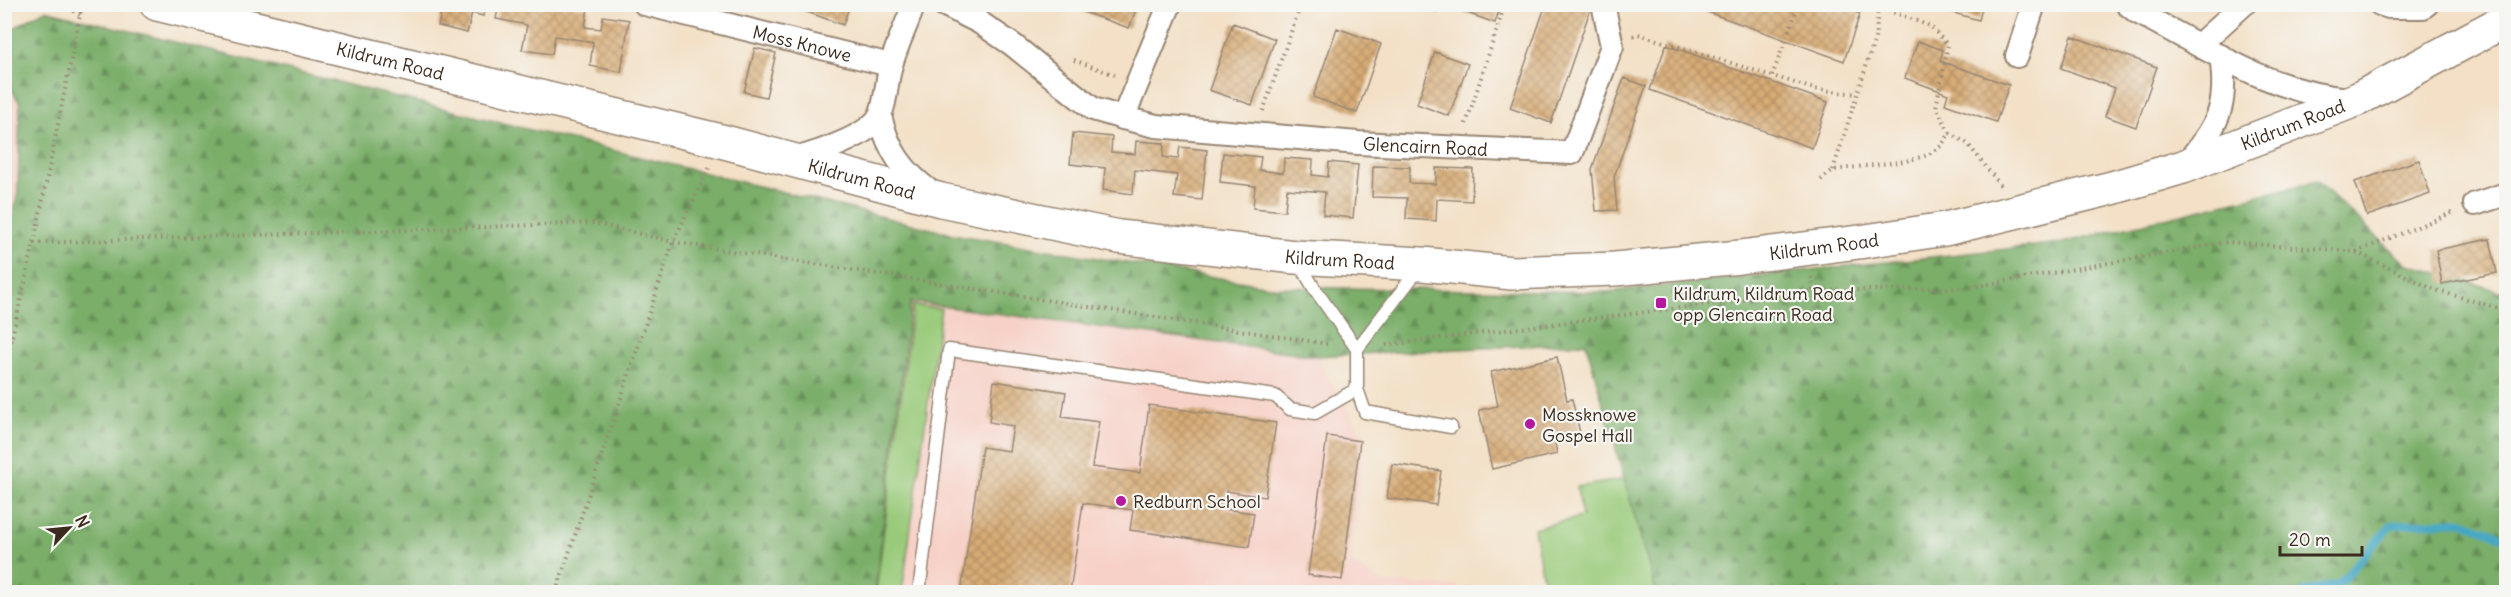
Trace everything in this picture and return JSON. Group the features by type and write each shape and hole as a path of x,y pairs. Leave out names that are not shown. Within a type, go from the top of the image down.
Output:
{"street":[{"name":"Kildrum Road","path":"157,4 722,141 941,200 1119,237 1295,257 1422,264 1512,273 1615,269 1740,257 1945,229 2021,211 2184,167 2358,99 2506,20"},
{"name":"Moss Knowe","path":"645,4 890,65"},
{"path":"914,4 890,65 880,116 885,135 901,164 911,177 941,200"},
{"name":"Glencairn Road","path":"943,4 979,21 1093,109 1124,118 1156,126 1255,135 1458,148 1572,153 1612,46"},
{"path":"1603,4 1612,46"},
{"path":"2016,56 2034,4"},
{"path":"2127,4 2137,12 2221,56 2289,88 2324,97 2358,99"},
{"path":"2200,44 2244,4"},
{"path":"2380,4 2389,8 2423,7 2427,4"},
{"path":"1124,118 1169,6"},
{"path":"2184,167 2211,133 2223,106 2224,75 2221,56"},
{"path":"794,160 822,152 843,142 861,132 880,116"},
{"path":"2475,204 2506,194"}],"lane":[{"path":"1295,257 1357,349"},
{"path":"1422,264 1357,349 1356,389 1365,412 1451,427"},
{"path":"919,592 948,350 1275,396 1290,409 1315,413 1356,389"}],"path":[{"path":"4,371 34,243 81,13 64,4"},
{"path":"1255,135 1301,4"},
{"path":"1458,148 1505,4"},
{"path":"1772,76 1798,4"},
{"path":"1871,4 1930,26 1948,45 1936,107 1950,133 1968,144 2021,211"},
{"path":"1821,180 1833,170 1876,35 1878,6"},
{"path":"1612,46 1638,34 1814,89 1857,94"},
{"path":"1060,83 1071,59 1120,77"},
{"path":"1833,170 1906,161 1928,155 1941,146 1950,133"},
{"path":"556,592 673,242 722,141"},
{"path":"2356,252 2475,204"}],"shaded area":[{"path":"5,79 20,103 18,192 5,256"},
{"name":"Redburn School","path":"911,302 1317,356 1365,439 1351,563 1384,583 1458,586 1459,592 873,592"}],"green space":[{"path":"45,10 952,234 1275,287 1606,292 2062,243 2317,181 2405,263 2506,293 2506,592 1656,592 1586,343 1317,356 911,302 875,592 5,592 4,256 18,192 20,103 5,79 5,33"},
{"path":"913,305 941,309 902,592 876,592"},
{"path":"1625,479 1656,592 1487,592 1545,591 1534,528 1582,517 1577,487"}],"building":[{"path":"443,4 486,4 483,16 472,13 467,33 438,26"},
{"path":"499,4 565,4 588,8 585,27 601,29 603,16 629,20 621,72 590,66 593,42 555,36 552,54 522,50 527,25 496,19"},
{"path":"801,4 850,4 843,25 799,9"},
{"path":"1086,4 1138,4 1129,28 1083,12"},
{"path":"1415,4 1439,4 1436,12"},
{"path":"1442,4 1501,4 1495,23"},
{"path":"1546,4 1592,5 1551,123 1510,108"},
{"path":"1834,4 1860,14 1844,61 1688,5"},
{"path":"1945,4 1983,4 1979,20 1943,10"},
{"path":"1233,23 1275,39 1252,105 1209,90"},
{"path":"1337,28 1381,44 1357,113 1313,97"},
{"path":"2072,36 2157,67 2136,127 2105,116 2115,88 2061,68"},
{"path":"1918,41 1943,50 1940,61 2009,85 1996,122 1945,104 1948,94 1905,78"},
{"path":"1666,45 1828,102 1812,148 1650,90"},
{"path":"755,48 776,53 766,97 744,92"},
{"path":"1435,52 1468,64 1449,116 1417,104"},
{"path":"1624,78 1646,86 1614,177 1617,210 1596,211 1592,169"},
{"path":"1073,133 1112,137 1111,152 1135,154 1136,141 1164,143 1163,157 1178,159 1180,147 1207,150 1202,200 1174,197 1177,175 1135,170 1133,194 1103,190 1105,168 1070,164"},
{"path":"1223,153 1261,157 1259,170 1283,173 1284,158 1313,160 1312,175 1328,177 1329,162 1358,165 1353,218 1323,215 1325,192 1287,189 1285,211 1253,208 1255,186 1220,182"},
{"path":"2419,160 2430,194 2367,216 2355,182"},
{"path":"1373,166 1410,167 1409,183 1436,184 1436,168 1473,169 1472,201 1437,199 1436,221 1406,219 1407,198 1372,197"},
{"path":"2490,239 2497,273 2442,284 2436,250"},
{"name":"Mossknowe Gospel Hall","path":"1557,357 1567,400 1572,399 1581,437 1555,443 1557,454 1492,469 1479,410 1498,406 1491,372"},
{"path":"994,381 1066,392 1062,417 1099,422 1092,467 1140,473 1149,405 1276,423 1265,497 1226,491 1224,509 1254,513 1249,547 1130,530 1133,510 1083,503 1070,592 961,592 982,447 1009,451 1013,426 989,422"},
{"path":"1327,436 1360,441 1342,580 1308,575"},
{"path":"1392,464 1441,471 1436,505 1387,498"}],"waterway":[{"path":"2304,592 2339,584 2391,525 2462,521 2506,538"}],"place":[{"name":"Kildrum, Kildrum Road opp Glencairn Road","path":"1661,303"},
{"name":"Mossknowe Gospel Hall","path":"1530,424"},
{"name":"Redburn School","path":"1121,501"}]}
